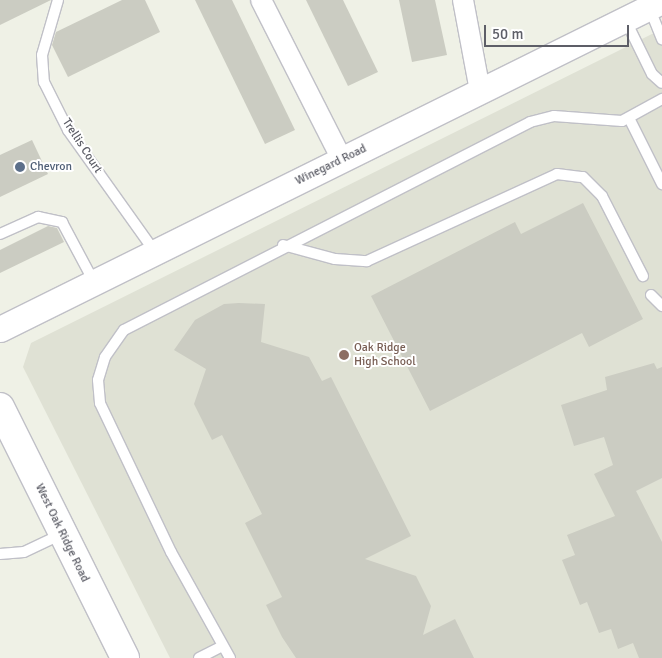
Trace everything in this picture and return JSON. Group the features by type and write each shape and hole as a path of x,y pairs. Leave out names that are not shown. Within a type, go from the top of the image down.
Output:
{"main road":[{"name":"West Oak Ridge Road","path":"0,407 125,658"}],"street":[{"path":"261,0 342,160"},
{"path":"463,0 480,91"},
{"name":"Winegard Road","path":"0,329 656,4"}],"lane":[{"name":"Trellis Court","path":"58,0 42,55 44,82 68,130 155,252"},
{"path":"656,4 662,39"},
{"path":"625,19 652,74 662,83"},
{"path":"230,658 221,647 111,429 100,403 98,380 104,357 124,330 284,245 530,122 554,116 580,121 629,118 662,100"},
{"path":"629,118 662,184"},
{"path":"284,245 335,259 367,261 557,174 583,177 602,196 643,276"},
{"path":"0,234 38,217 62,222 94,282"},
{"path":"651,295 662,306"},
{"path":"0,554 24,552 63,533"},
{"path":"199,658 221,647"}],"shaded area":[{"name":"Oak Ridge High School","path":"662,29 662,658 170,658 23,367 31,343"}],"building":[{"path":"0,0 51,0 0,25"},
{"path":"122,0 145,0 160,32 68,77 52,45 56,32"},
{"path":"195,0 232,0 295,130 265,144"},
{"path":"306,0 343,0 378,72 348,86"},
{"path":"399,0 435,0 447,55 412,62"},
{"path":"32,140 48,174 0,197 0,155"},
{"path":"583,203 643,319 589,347 582,333 430,411 371,296 515,222 521,234"},
{"path":"48,226 57,228 64,242 0,273 0,250"},
{"path":"224,304 265,304 261,342 309,357 322,381 331,377 411,536 365,559 416,576 431,606 423,635 455,619 474,658 296,658 282,637 266,605 282,597 245,523 262,514 222,435 212,440 194,404 206,369 174,350 195,320"},
{"path":"654,363 657,369 662,367 662,478 636,491 662,542 662,658 639,658 633,643 618,649 611,629 599,633 587,602 580,605 562,560 575,555 567,535 615,516 594,474 613,465 604,437 574,446 561,405 607,390 605,377"}],"place":[{"name":"Chevron","path":"20,167"},
{"name":"Oak Ridge High School","path":"344,355"}]}
